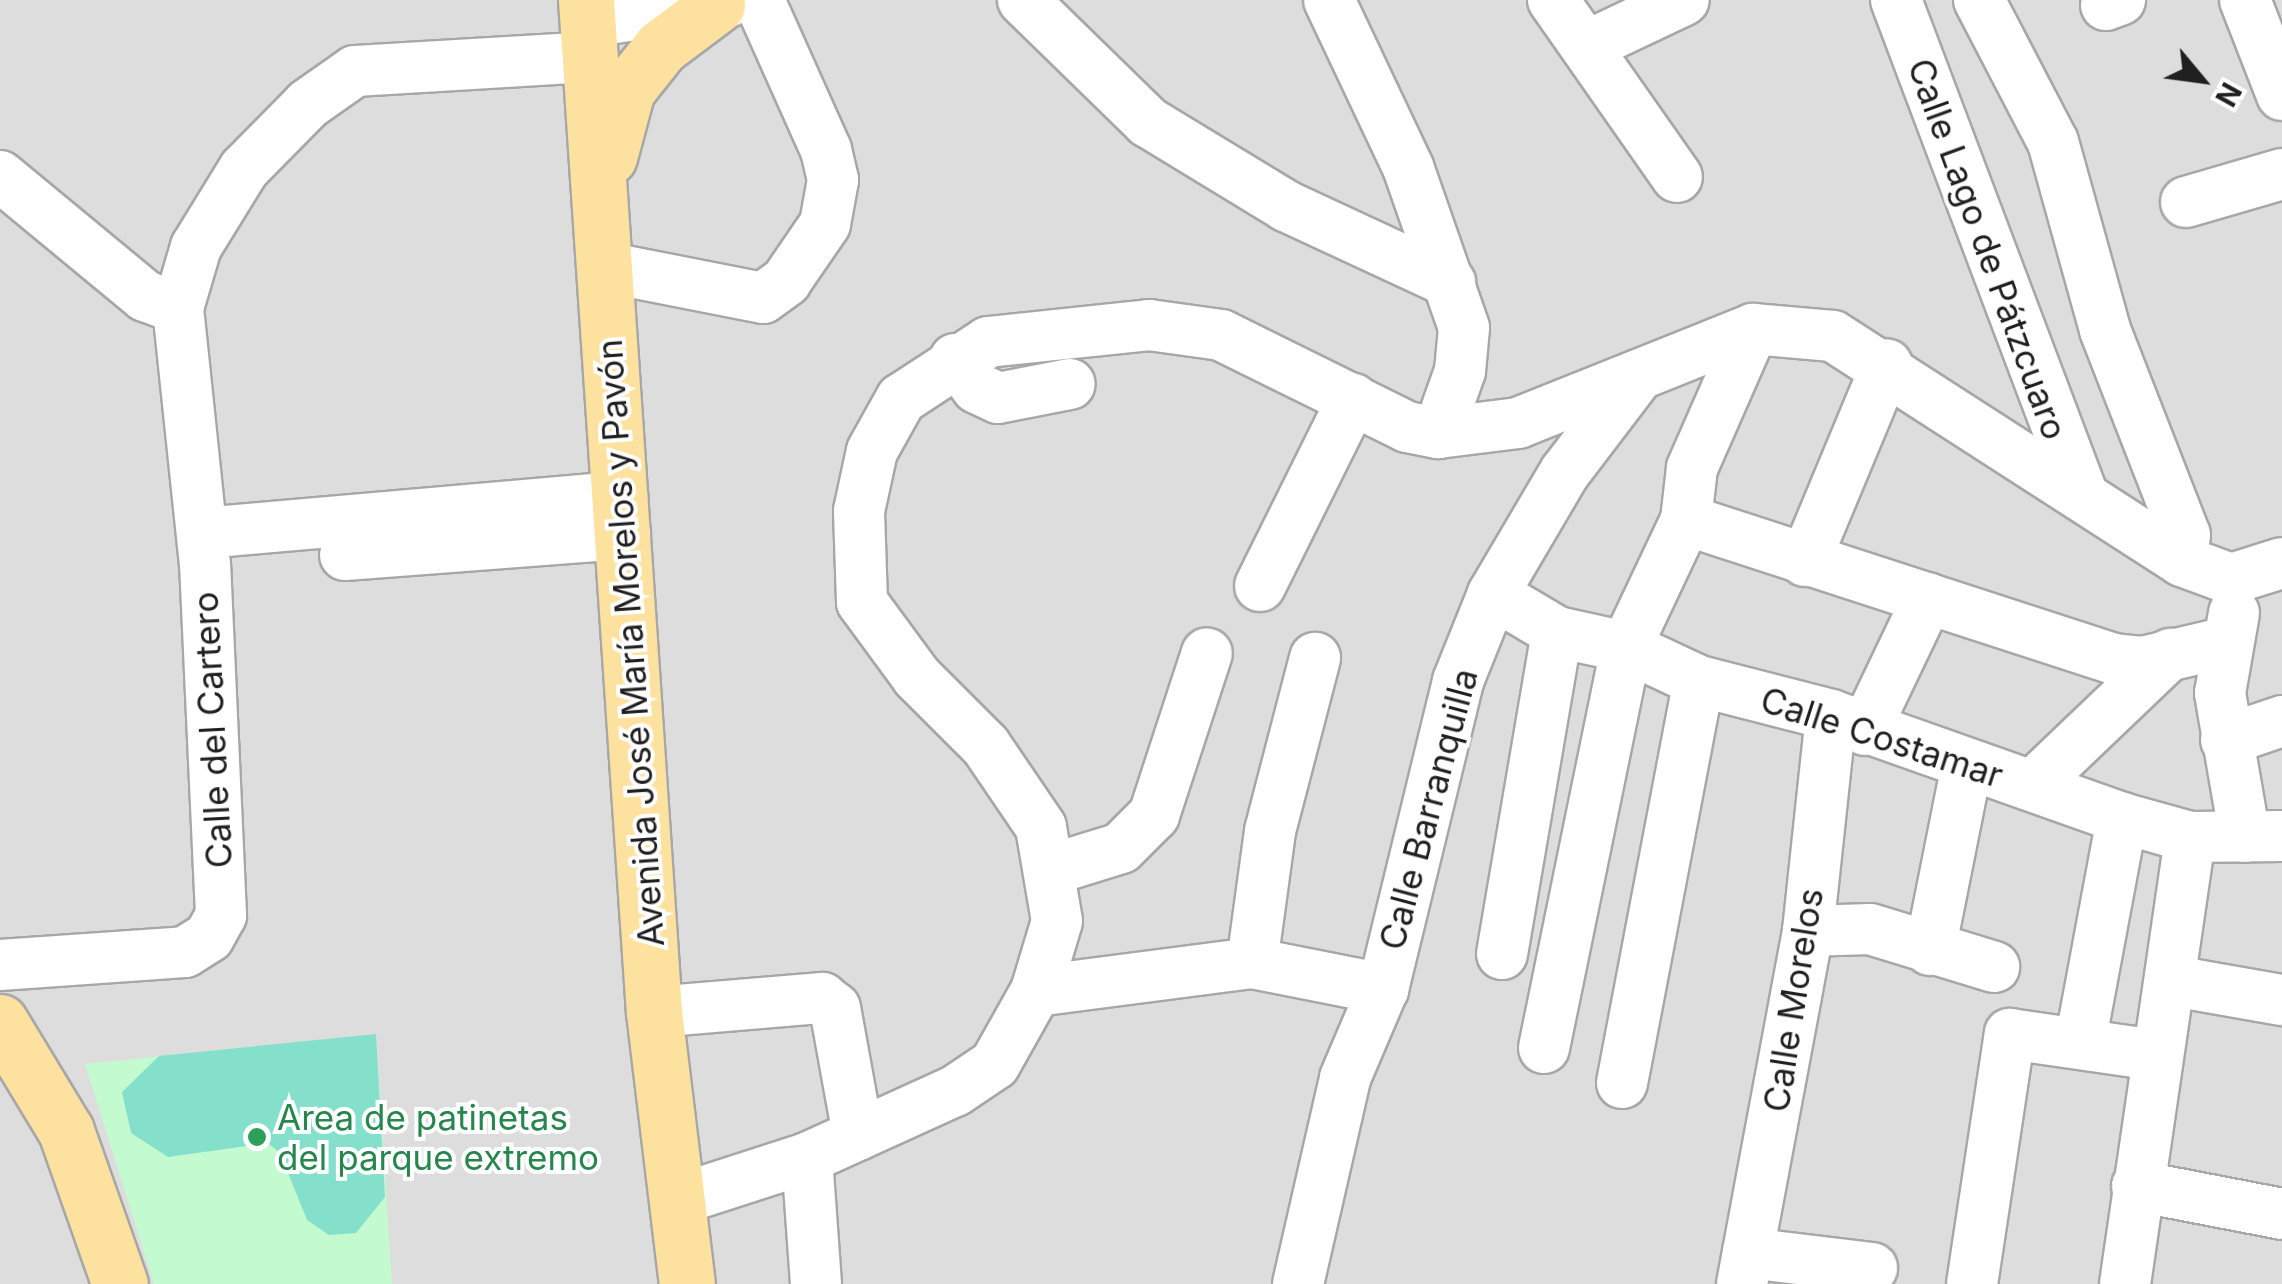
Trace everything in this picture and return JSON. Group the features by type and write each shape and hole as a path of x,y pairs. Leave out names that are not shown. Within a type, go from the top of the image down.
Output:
{"main road":[{"path":"598,194 628,90 661,47 736,2"},
{"name":"Avenida José María Morelos y Pavón","path":"587,26 624,515 654,1012 688,1284"},
{"path":"0,1022 18,1082 66,1131 120,1284"}],"street":[{"path":"1023,0 1148,122 1286,206 1450,282"},
{"path":"1330,0 1408,168 1464,328 1460,371 1438,433"},
{"path":"1553,0 1677,177"},
{"path":"1587,46 1684,0"},
{"name":"Calle Lago de Pátzcuaro","path":"1896,0 2084,497"},
{"path":"1978,0 2053,142 2104,330 2185,534 2182,561"},
{"path":"0,176 145,296 178,308 196,247 244,170 308,104 356,71 587,26 736,2 833,180 825,224 786,282 763,298 606,267"},
{"path":"2262,16 2282,96"},
{"path":"2186,202 2282,174"},
{"name":"Calle del Cartero","path":"0,966 185,952 209,937 221,916 204,549 178,308"},
{"path":"680,1200 807,1158 858,1136 996,1064 1036,991 1058,921 1041,827 986,746 916,677 862,602 859,511 872,451 901,400 955,359 988,342 1048,331 1149,325 1221,336 1354,399 1438,433 1518,423 1753,329 1833,336 1887,364 2182,561 2264,571 2227,642 2220,693 2226,740 2244,802 2263,837"},
{"path":"1544,1048 1626,647 1686,520 1692,468 1753,329"},
{"path":"955,359 977,388 998,398 1070,384"},
{"path":"1805,561 1887,364"},
{"name":"Calle Barranquilla","path":"1298,1284 1345,1078 1383,988 1458,681 1493,594 1565,472 1642,371"},
{"path":"1260,586 1354,399"},
{"path":"204,549 624,515"},
{"path":"1686,520 2114,660 2227,642"},
{"name":"Calle Costamar","path":"1493,594 1557,632 1626,647 1699,681 1848,722 2122,818 2190,837 2263,837"},
{"name":"Calle Morelos","path":"1745,1269 1848,722 1928,598"},
{"path":"1502,954 1557,632"},
{"path":"1050,870 1121,848 1141,828 1176,768 1207,653"},
{"path":"2033,785 2170,654"},
{"path":"1252,963 1270,831 1315,658"},
{"path":"1622,1083 1699,681"},
{"path":"2226,740 2282,721"},
{"path":"1930,950 1967,765"},
{"path":"2080,1044 2122,818"},
{"path":"2125,1284 2156,1055 2173,981 2190,837"},
{"path":"1808,931 1849,925 1994,967"},
{"path":"1036,991 1252,963 1383,988"},
{"path":"2173,981 2282,1000"},
{"path":"654,1012 822,998 836,1008 858,1136"},
{"path":"1972,1284 2003,1045 2023,1030 2080,1044 2156,1055"},
{"path":"807,1158 816,1284"},
{"path":"2137,1186 2282,1214"},
{"path":"1745,1269 1872,1268"}],"shaded area":[{"path":"0,0 2282,0 2282,1284 0,1284"}],"green space":[{"path":"376,1034 392,1284 154,1284 85,1064"},
{"name":"Area de patinetas del parque extremo","path":"376,1034 385,1197 356,1233 329,1235 307,1220 280,1153 268,1143 168,1157 131,1133 122,1092 159,1056"}],"place":[{"name":"Area de patinetas del parque extremo","path":"257,1137"}]}
